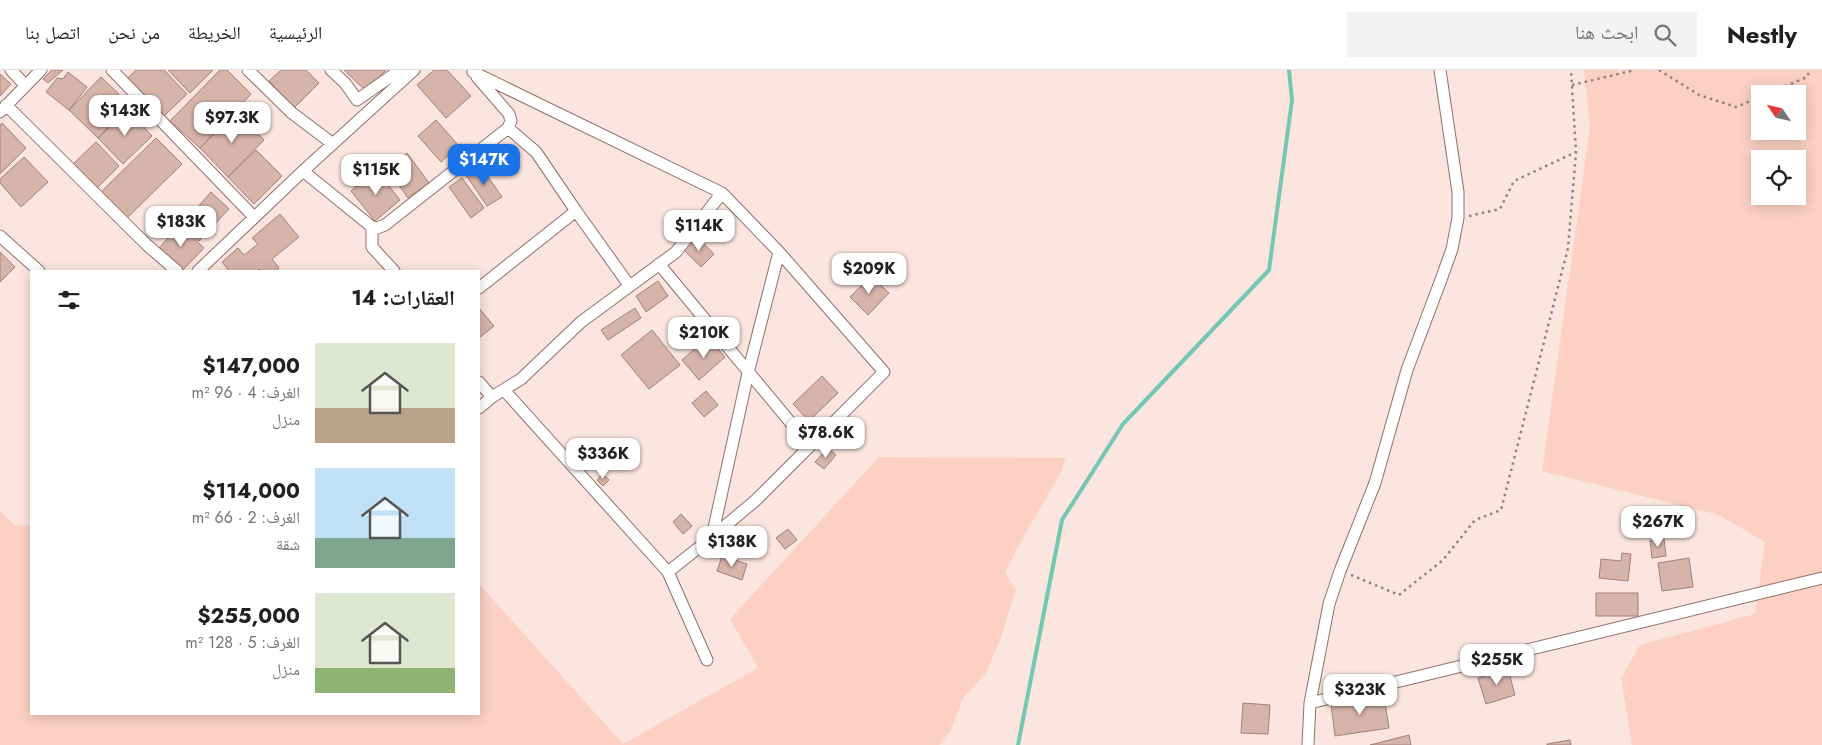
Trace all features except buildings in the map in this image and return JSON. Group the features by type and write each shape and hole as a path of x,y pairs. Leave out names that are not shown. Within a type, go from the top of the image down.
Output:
{"street":[{"path":"11,70 25,86"},
{"path":"41,70 3,109 176,270"},
{"path":"112,70 254,217"},
{"path":"248,70 292,112 332,144"},
{"path":"331,70 345,83 357,100 400,70"},
{"path":"199,270 332,144 414,70"},
{"path":"1308,745 1310,703 1329,604 1375,483 1407,370 1452,249 1458,218 1458,192 1440,70"},
{"path":"303,171 372,227 377,228 385,225 508,128 509,114 472,71"},
{"path":"472,71 722,194 779,252 884,372 756,500 668,572"},
{"path":"508,128 536,152 630,285"},
{"path":"480,407 492,397 521,379 581,322 676,252 722,194"},
{"path":"480,287 576,211"},
{"path":"372,227 372,247 393,270"},
{"path":"0,236 38,270"},
{"path":"712,537 748,373 779,252"},
{"path":"659,264 810,446"},
{"path":"480,383 492,397"},
{"path":"504,390 668,572 706,660"},
{"path":"1310,703 1822,578"}],"path":[{"path":"1340,571 1399,596 1443,560 1475,520 1501,510 1568,248 1576,152 1571,70"},
{"path":"1572,85 1635,70"},
{"path":"1659,70 1699,95 1736,107 1751,101"},
{"path":"1788,85 1807,77 1810,70"},
{"path":"1458,218 1500,209 1514,181 1576,152"}],"shaded area":[{"path":"1584,70 1822,70 1822,745 1632,745 1621,678 1640,645 1755,614 1765,542 1719,515 1542,471 1590,127"},
{"path":"879,457 1066,458 1061,473 1026,532 1005,573 1016,589 999,643 985,674 963,698 951,730 939,745 0,745 0,511 15,526 30,525 30,715 480,715 480,585 623,744 758,668 730,619"}],"waterway":[{"path":"1018,745 1062,520 1123,424 1269,270 1292,100 1289,70"}]}
